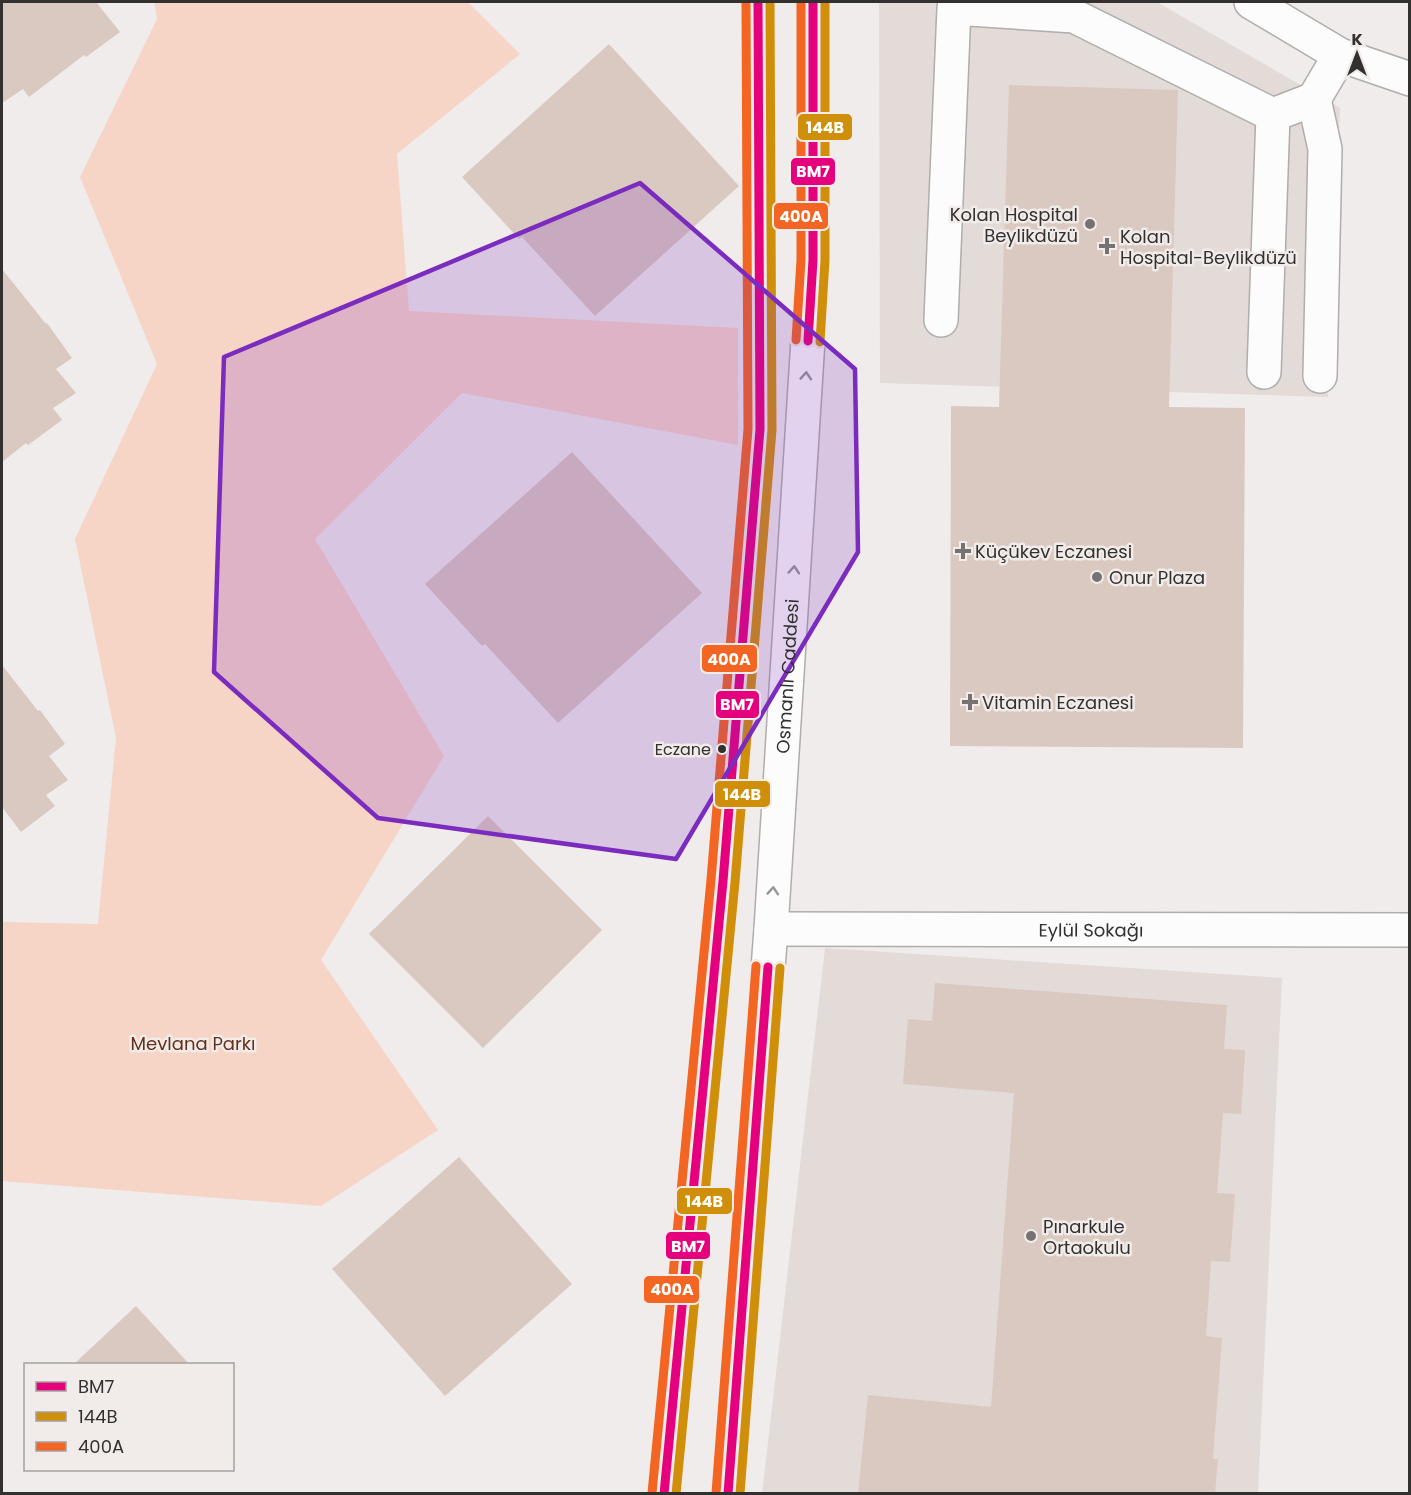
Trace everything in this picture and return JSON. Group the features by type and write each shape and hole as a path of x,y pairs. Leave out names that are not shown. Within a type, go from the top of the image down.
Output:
{"main road":[{"path":"664,1494 723,881 760,429 758,2"},
{"name":"Osmanlı Caddesi","path":"728,1494 771,929 813,260 813,2"},
{"path":"1251,2 1340,55 1410,79"},
{"path":"940,320 954,8 1074,16 1273,115 1314,99 1340,55"},
{"path":"1314,99 1324,148 1320,376"},
{"path":"1264,372 1273,115"},
{"name":"Eylül Sokağı","path":"771,929 1410,930"}],"highlighted area":[{"path":"640,183 855,369 858,552 676,859 378,818 214,672 224,357"}],"shaded area":[{"name":"Kolan Hospital-Beylikdüzü","path":"879,2 1157,2 1340,108 1328,397 880,383"},
{"name":"Pınarkule Ortaokulu","path":"825,948 1282,978 1258,1493 762,1494"}],"green space":[{"name":"Mevlana Parkı","path":"154,2 468,2 520,54 397,154 409,311 738,328 738,445 462,393 315,539 444,756 321,960 438,1130 321,1206 2,1181 2,922 98,924 116,738 75,539 157,364 80,177 157,19"}],"building":[{"path":"2,2 96,2 120,32 86,57 84,55 29,97 23,89 2,103"},
{"path":"609,44 739,186 595,316 522,237 519,239 462,177"},
{"name":"Onur Plaza","path":"1009,85 1178,90 1169,407 1245,408 1243,748 950,746 951,406 999,407"},
{"path":"2,269 47,323 72,358 56,369 76,393 53,408 62,420 28,445 26,443 2,462"},
{"path":"572,452 702,593 558,723 485,644 482,646 425,584"},
{"path":"2,665 65,744 49,756 68,780 46,795 55,806 21,832 2,807"},
{"path":"488,816 602,930 483,1048 369,934"},
{"path":"935,983 1227,1005 1224,1049 1245,1050 1241,1114 1223,1113 1217,1193 1235,1194 1230,1262 1211,1261 1206,1336 1222,1338 1213,1459 1218,1459 1215,1494 858,1494 868,1395 991,1407 1014,1093 903,1084 908,1019 932,1021"},
{"path":"459,1157 572,1284 445,1396 332,1269"},
{"path":"136,1306 188,1363 75,1363"}],"transit line":[{"name":"400A","path":"652,1493 711,880 748,429 746,2"},
{"name":"BM7","path":"664,1494 723,881 760,429 758,2"},
{"name":"144B","path":"676,1494 735,882 772,430 770,2"},
{"name":"400A","path":"796,340 801,260 801,2"},
{"name":"BM7","path":"808,341 813,260 813,2"},
{"name":"144B","path":"820,342 825,260 825,2"},
{"name":"400A","path":"716,1493 756,966"},
{"name":"BM7","path":"728,1494 768,967"},
{"name":"144B","path":"740,1494 780,968"}],"place":[{"name":"Kolan Hospital Beylikdüzü","path":"1090,224"},
{"name":"Kolan Hospital-Beylikdüzü","path":"1107,246"},
{"name":"Küçükev Eczanesi","path":"963,551"},
{"name":"Onur Plaza","path":"1097,577"},
{"name":"Vitamin Eczanesi","path":"970,702"},
{"name":"Eczane","path":"722,749"},
{"name":"Pınarkule Ortaokulu","path":"1031,1236"}]}
